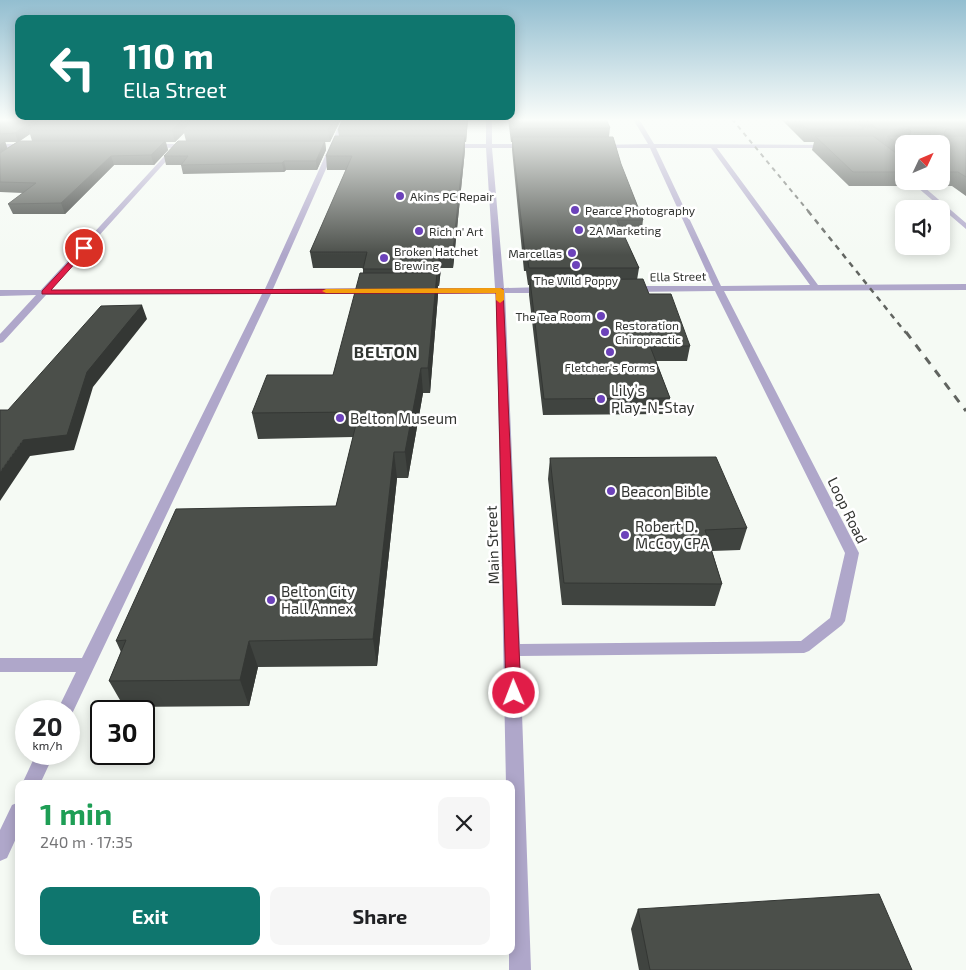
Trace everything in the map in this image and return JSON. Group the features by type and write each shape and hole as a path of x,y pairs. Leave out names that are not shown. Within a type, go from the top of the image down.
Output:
{"street":[{"path":"0,340 160,164"},
{"path":"69,700 268,291 324,164"},
{"name":"Main Street","path":"490,164 500,290 520,970"},
{"name":"Loop Road","path":"512,650 804,647 838,622 852,553 718,288 660,164"},
{"path":"726,164 816,288"},
{"path":"923,190 966,227"},
{"name":"Ella Street","path":"625,289 966,287"},
{"path":"415,291 556,290"},
{"path":"0,293 385,291"},
{"path":"0,665 86,665"},
{"path":"33,780 40,765"},
{"path":"0,851 15,819"}],"building":[{"path":"0,164 102,164 61,203 8,204 36,183 0,182"},
{"path":"348,164 462,164 453,251 440,251 438,269 363,269 367,252 310,252"},
{"path":"515,164 621,164 643,220 617,220 639,268 529,268 527,255 525,255"},
{"path":"845,164 895,164 895,172 853,172"},
{"path":"950,164 966,164 966,177 958,172 950,172"},
{"path":"360,273 437,273 428,368 421,368 405,452 394,452 373,639 249,641 240,680 109,681 126,640 116,641 176,509 336,506 359,412 252,413 267,375 333,375"},
{"path":"643,279 649,294 671,294 690,346 650,346 670,398 544,399 530,280"},
{"path":"142,305 87,372 67,435 23,440 0,472 0,410 8,410 101,306"},
{"path":"716,457 747,528 705,530 722,584 564,583 550,458"},
{"path":"879,894 912,970 650,970 638,909"}],"railway":[{"path":"769,164 809,212"},
{"path":"808,211 906,333"},
{"path":"906,332 966,411"}],"slow traffic":[{"path":"326,291 500,290 500,300"}],"place":[{"name":"Akins PC Repair","path":"400,196"},
{"name":"Pearce Photography","path":"575,210"},
{"name":"2A Marketing","path":"579,230"},
{"name":"Rich n' Art","path":"419,231"},
{"name":"Marcellas","path":"572,253"},
{"name":"Broken Hatchet Brewing","path":"384,258"},
{"name":"The Wild Poppy","path":"576,265"},
{"name":"The Tea Room","path":"601,316"},
{"name":"Restoration Chiropractic","path":"605,332"},
{"name":"Fletcher's Forms","path":"610,352"},
{"name":"Lily’s Play-N-Stay","path":"601,399"},
{"name":"Belton Museum","path":"340,418"},
{"name":"Beacon Bible","path":"611,491"},
{"name":"Robert D. McCoy CPA","path":"625,535"},
{"name":"Belton City Hall Annex","path":"271,600"}],"district":[{"name":"BELTON","path":"386,351"}],"route":[{"path":"84,248 44,292 500,290 514,693"}]}
